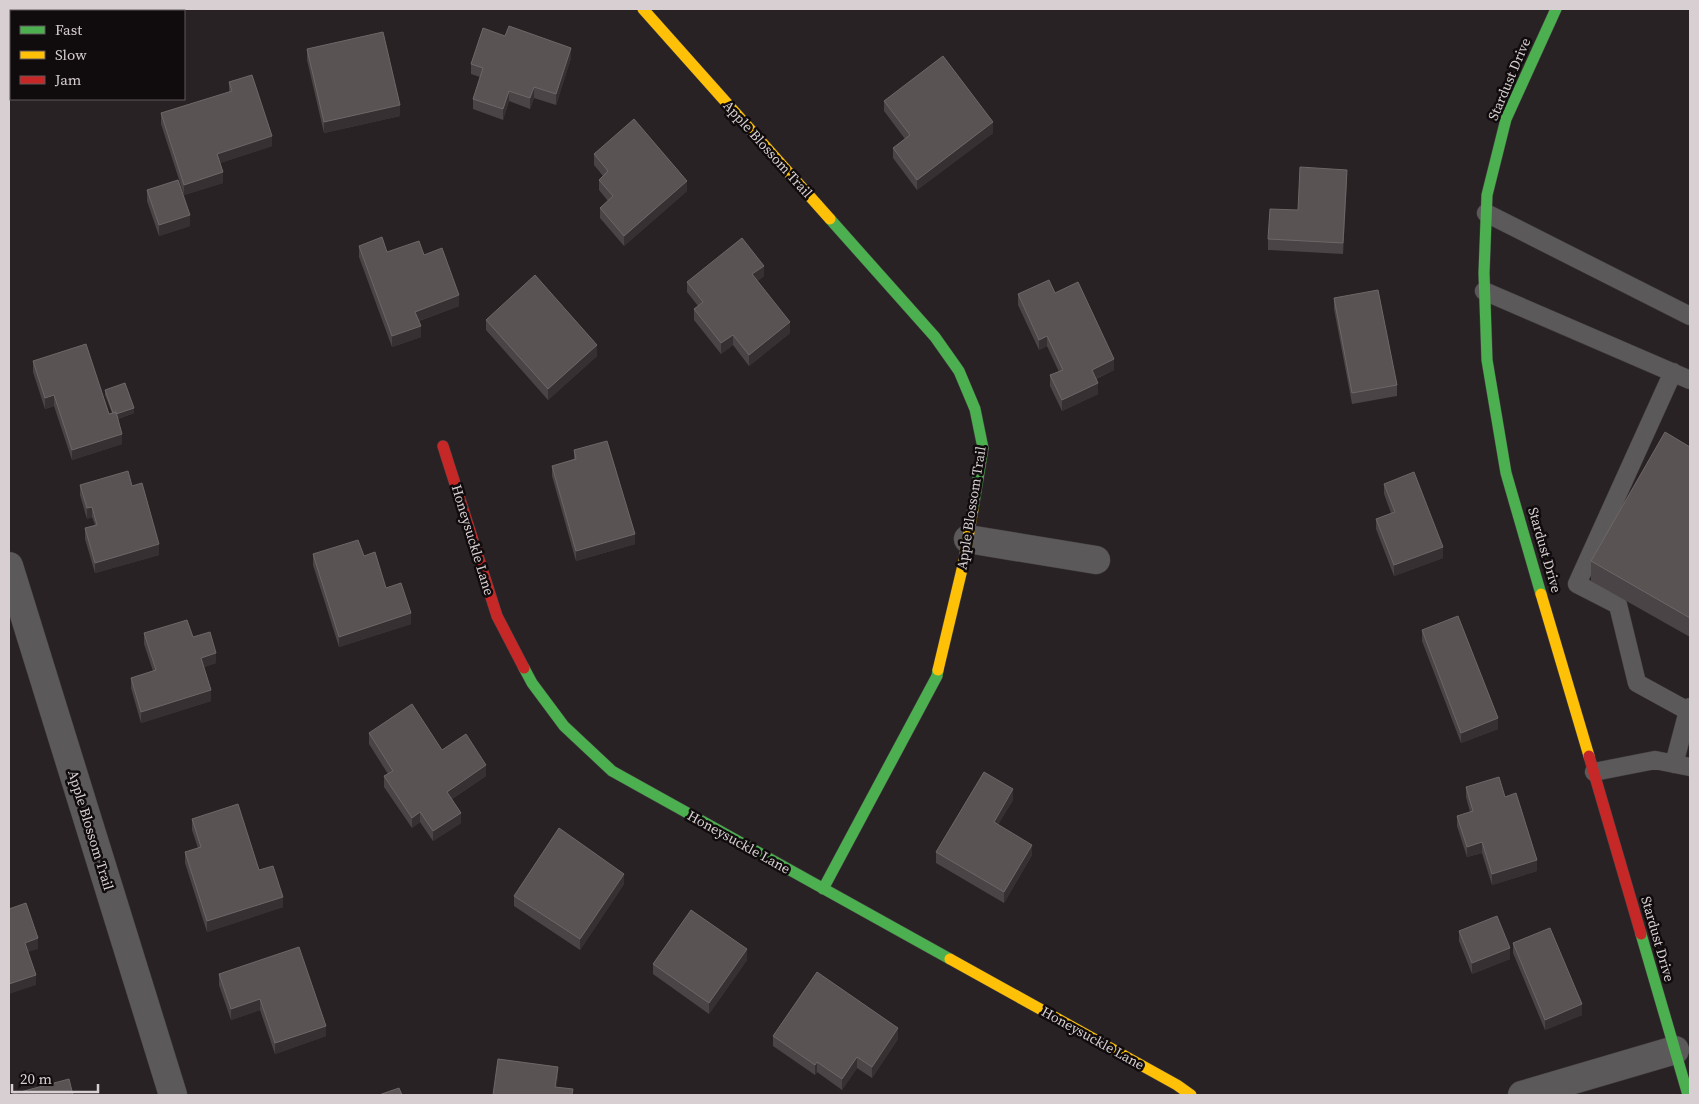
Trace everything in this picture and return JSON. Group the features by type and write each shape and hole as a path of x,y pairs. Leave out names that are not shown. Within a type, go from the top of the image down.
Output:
{"street":[{"name":"Stardust Drive","path":"1556,9 1506,119 1487,195 1484,291 1487,360 1506,472 1688,1095"},
{"name":"Apple Blossom Trail","path":"648,10 935,337 959,370 975,409 983,448 964,562 937,676 823,888"},
{"name":"Honeysuckle Lane","path":"443,446 497,616 532,683 564,726 612,771 1168,1080 1191,1095"},
{"path":"968,539 1096,560"},
{"name":"Apple Blossom Trail","path":"9,566 173,1095"},
{"path":"1522,1095 1675,1050"}],"lane":[{"path":"1486,213 1690,316"},
{"path":"1484,291 1690,380"},
{"path":"1594,772 1655,760 1682,766 1689,709 1637,683 1618,606 1577,584 1673,372"}],"building":[{"path":"509,26 571,48 556,94 534,87 530,98 509,91 503,109 473,99 483,68 471,64 483,28 505,36"},
{"path":"383,32 400,105 324,122 307,49"},
{"path":"943,56 993,122 917,180 893,148 910,135 884,101"},
{"path":"252,75 272,136 217,154 223,172 184,185 161,113 232,91 229,82"},
{"path":"634,119 687,181 624,236 600,208 613,196 599,180 608,171 594,154"},
{"path":"1300,167 1347,170 1343,243 1268,239 1270,209 1298,210"},
{"path":"178,180 190,215 159,225 147,190"},
{"path":"382,237 387,252 419,241 424,255 442,248 459,295 415,312 421,326 392,336 359,246"},
{"path":"742,238 764,266 752,274 790,322 749,355 733,335 721,343 694,309 703,302 687,282"},
{"path":"535,275 597,345 548,389 486,320"},
{"path":"1049,280 1055,293 1078,282 1114,359 1092,370 1098,383 1062,400 1050,375 1063,370 1047,336 1039,340 1018,294"},
{"path":"1378,290 1397,385 1352,393 1334,298"},
{"path":"86,344 109,414 116,412 122,434 72,450 54,395 45,398 33,361"},
{"path":"125,383 134,408 116,414 116,412 113,413 105,390"},
{"path":"1665,432 1690,447 1690,618 1591,561"},
{"path":"607,441 635,534 576,551 552,466 576,459 574,450"},
{"path":"128,471 132,486 142,483 159,544 95,563 85,528 97,525 92,507 87,508 80,485"},
{"path":"1414,472 1443,547 1394,565 1376,519 1395,512 1384,484"},
{"path":"358,540 364,556 375,552 386,588 401,583 411,613 339,637 313,554"},
{"path":"1458,616 1498,718 1461,733 1422,630"},
{"path":"187,620 193,637 210,632 216,653 201,658 211,690 141,712 131,678 156,670 144,633"},
{"path":"412,704 442,750 466,734 486,765 447,792 461,813 433,831 420,812 412,818 384,776 393,771 369,733"},
{"path":"984,772 1013,789 994,822 1032,845 1004,892 936,852"},
{"path":"1499,777 1505,797 1516,793 1537,860 1492,874 1482,842 1467,847 1457,816 1473,811 1466,787"},
{"path":"238,804 259,870 273,866 283,897 207,921 185,852 201,847 192,819"},
{"path":"559,828 624,874 580,939 514,896"},
{"path":"26,903 38,938 25,943 36,975 9,984 9,909"},
{"path":"691,910 747,949 709,1003 653,964"},
{"path":"1497,916 1510,948 1472,963 1459,931"},
{"path":"1550,928 1582,1004 1545,1020 1513,943"},
{"path":"299,947 326,1026 275,1043 260,999 231,1009 219,974"},
{"path":"817,972 898,1028 872,1067 857,1057 842,1079 817,1062 815,1065 773,1036"},
{"path":"498,1059 558,1067 555,1087 573,1089 572,1095 493,1095"},
{"path":"69,1079 73,1095 9,1095"},
{"path":"399,1088 402,1095 379,1095"}],"traffic: fast":[{"path":"1541,594 1506,473 1487,360 1484,273 1487,195 1506,119 1556,9"},
{"path":"830,219 935,337 959,371 975,409 983,448 973,509"},
{"path":"524,668 532,683 564,726 612,771 950,959"},
{"path":"823,889 937,676 938,670"},
{"path":"1641,934 1688,1095"}],"traffic: slow":[{"path":"643,9 830,219"},
{"path":"938,670 964,561 973,509"},
{"path":"1541,594 1589,756"},
{"path":"950,959 1177,1085 1191,1095"}],"traffic: jam":[{"path":"443,446 497,616 524,668"},
{"path":"1589,756 1641,934"}]}
